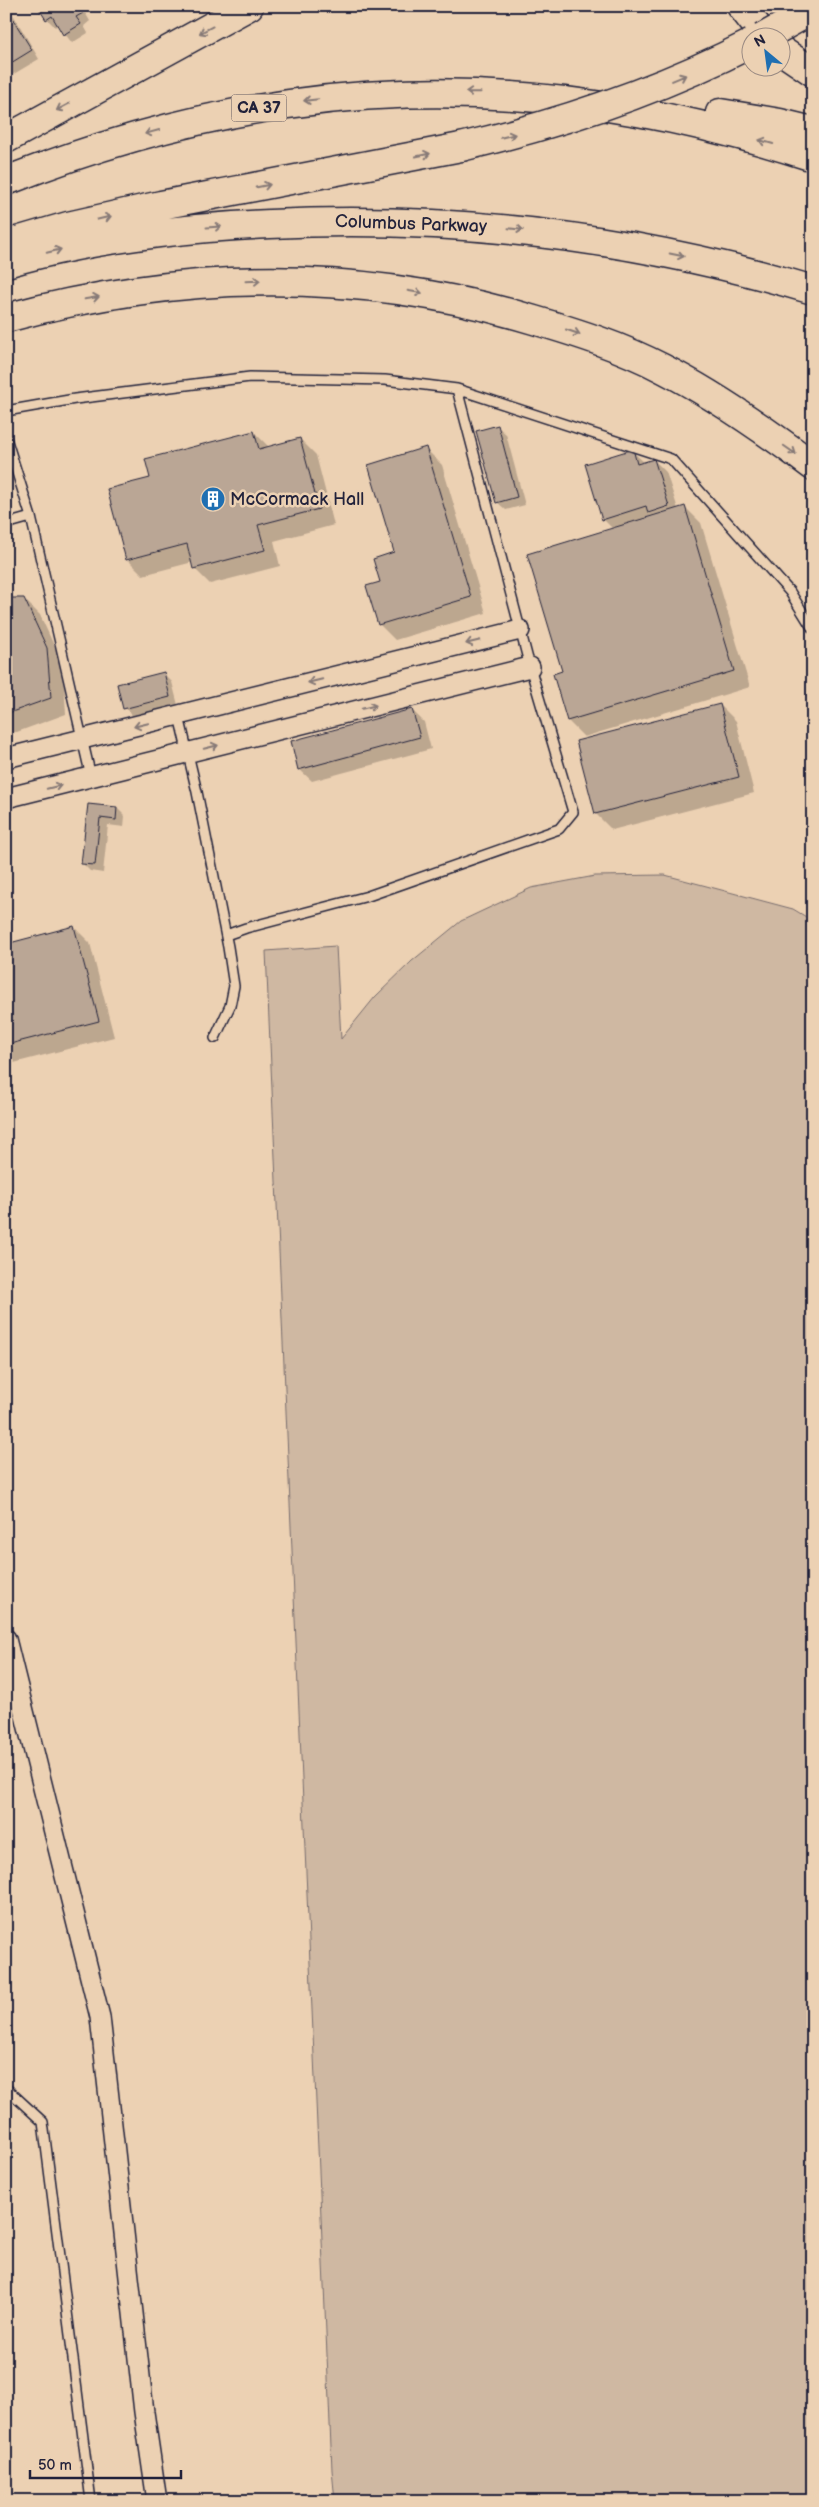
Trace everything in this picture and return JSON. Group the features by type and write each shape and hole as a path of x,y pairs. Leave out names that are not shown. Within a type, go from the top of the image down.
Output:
{"highway":[{"path":"6,140 249,6"},
{"path":"741,6 758,28"},
{"path":"779,28 809,11"},
{"path":"6,245 68,226 161,205 461,147 526,132 609,106 692,72 742,48"},
{"path":"792,58 813,72"},
{"name":"CA 37","path":"6,181 123,140 213,116 259,108 304,101 392,93 476,92 522,95"},
{"path":"522,95 731,114 813,131"},
{"path":"522,95 606,105 684,120 813,157"},
{"name":"Columbus Parkway","path":"6,262 118,239 208,228 313,222 411,221 502,228 582,237 701,260 813,290"},
{"path":"6,318 53,306 129,291 216,282 302,280 353,284 430,294 472,302 546,323 636,356 714,398 813,466"}],"street":[{"path":"6,758 520,630"},
{"path":"6,798 530,667"},
{"path":"6,1639 100,2017 144,2412 157,2501"}],"lane":[{"path":"6,411 76,399 250,377 385,380 457,389 671,459 790,592 813,629"},
{"path":"226,935 368,896 559,829 573,812 530,667 457,389"},
{"path":"6,438 10,464 32,516 92,777"},
{"path":"6,524 32,516"},
{"path":"179,716 226,935 234,986 230,1006 215,1038"},
{"path":"6,2088 43,2122 91,2501"}],"shaded area":[{"path":"665,875 793,909 813,921 813,2501 335,2501 332,2470 266,951 336,946 341,1039 375,997 412,961 461,921 531,888 595,876"}],"building":[{"path":"79,6 83,13 76,17 81,24 63,35 52,16 46,20 38,7"},
{"path":"6,8 32,50 6,66"},
{"path":"498,425 517,497 496,503 476,431"},
{"name":"McCormack Hall","path":"254,431 259,449 300,438 319,509 258,525 265,550 193,569 187,544 126,560 107,489 150,478 145,459"},
{"path":"426,447 471,597 378,625 366,586 380,582 373,559 394,552 368,465"},
{"path":"633,449 637,464 654,459 669,506 648,513 646,506 602,520 585,464"},
{"path":"685,506 734,671 567,721 553,674 562,671 527,554"},
{"path":"6,598 24,598 47,648 51,698 6,714"},
{"path":"164,672 170,697 123,709 117,684"},
{"path":"720,704 739,777 595,814 576,741"},
{"path":"412,709 420,737 298,770 291,741"},
{"path":"88,804 117,807 116,820 100,818 95,865 81,864"},
{"path":"74,926 99,1021 6,1045 6,944"}],"place":[{"name":"McCormack Hall","path":"213,499"}]}
